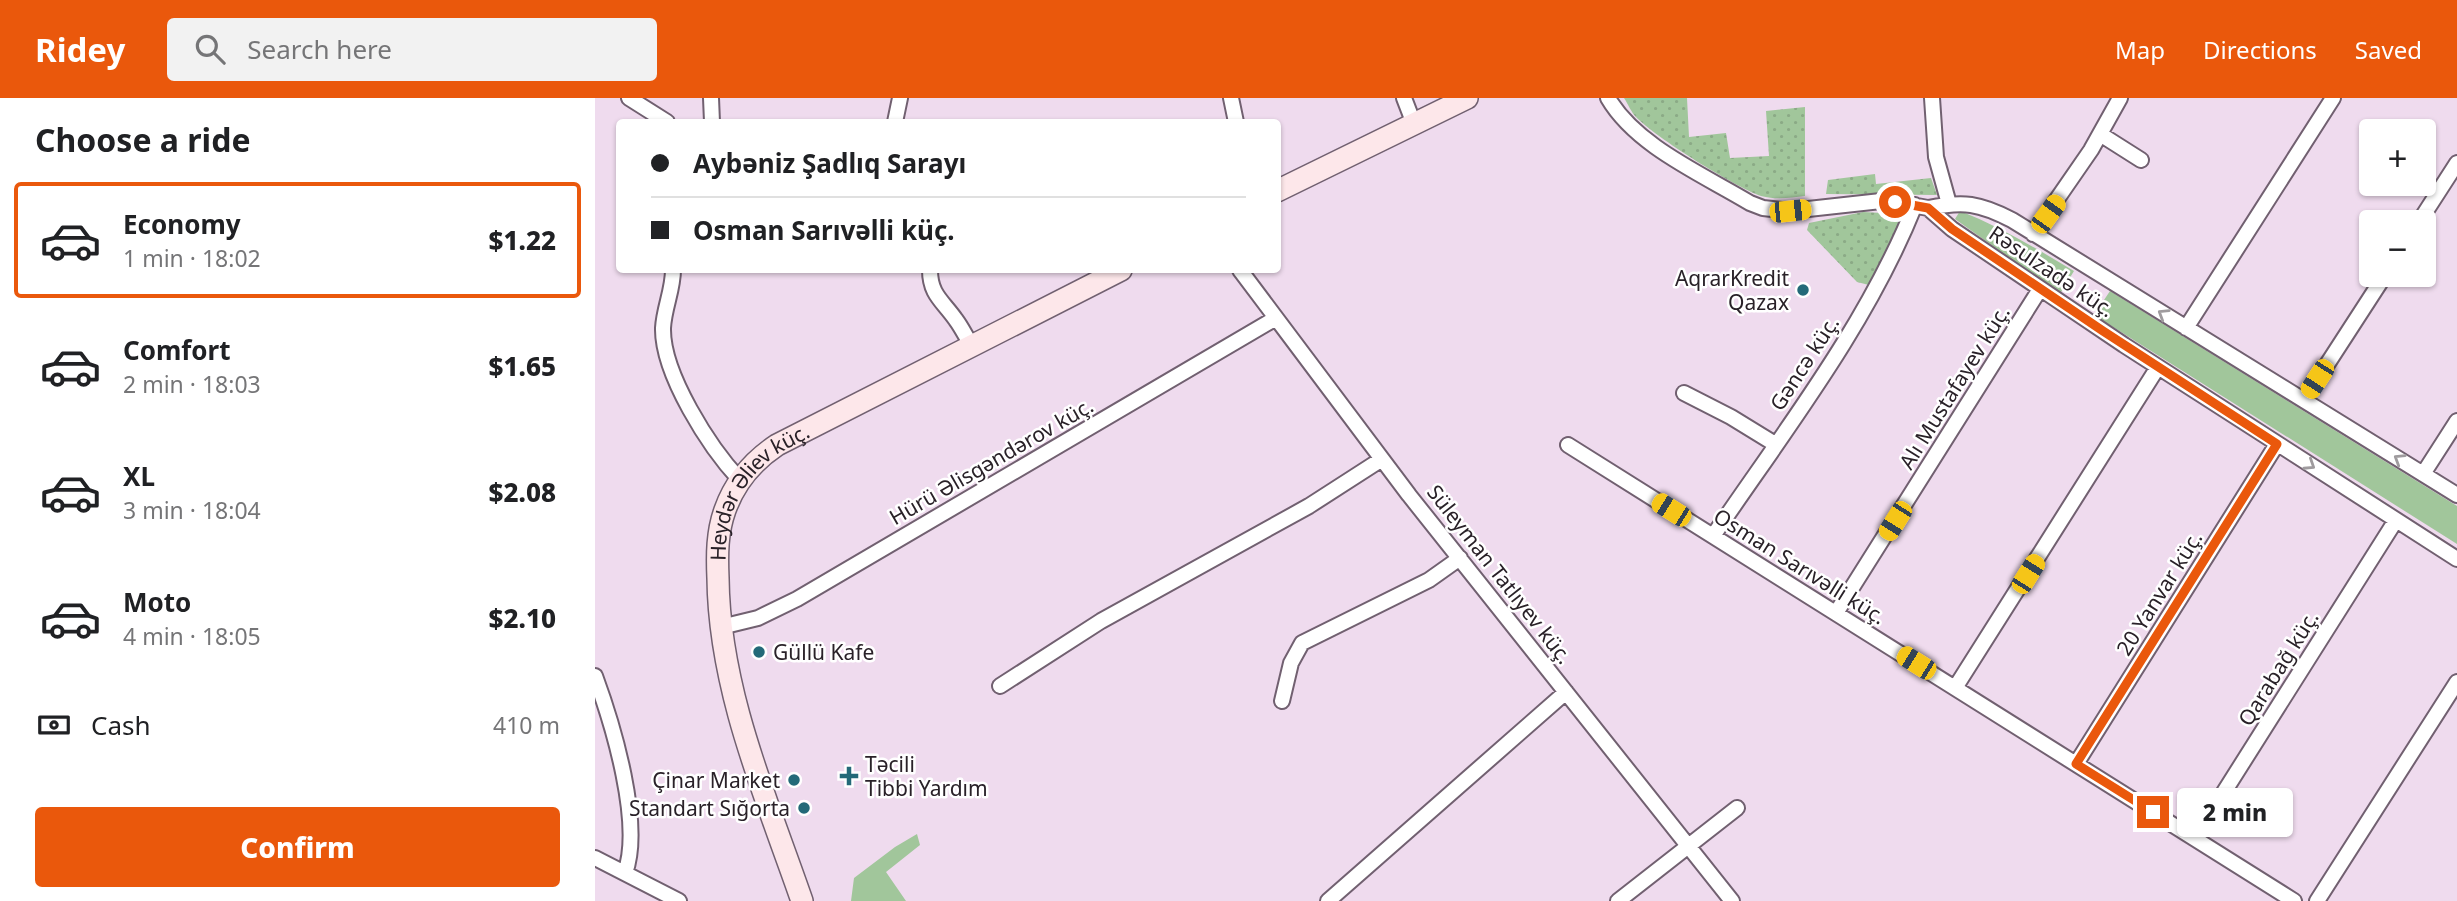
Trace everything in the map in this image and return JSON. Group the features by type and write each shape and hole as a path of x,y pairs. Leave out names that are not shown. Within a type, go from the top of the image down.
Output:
{"main road":[{"path":"1281,189 1467,98"},
{"name":"Heydər Əliev küç.","path":"802,901 734,698 718,600 719,538 724,512 740,480 762,455 777,445 1115,273"}],"street":[{"path":"629,98 662,119"},
{"path":"711,98 712,119"},
{"path":"896,119 900,98"},
{"path":"1231,98 1235,119"},
{"path":"1404,98 1414,124"},
{"path":"1608,98 1619,115 1639,135 1763,208 1790,211 1881,201 1922,207 1979,204 2003,215 2457,495"},
{"path":"1932,98 1937,164 1949,204"},
{"path":"2033,234 2076,173 2120,98"},
{"path":"2186,328 2333,98"},
{"path":"2100,134 2141,160"},
{"path":"2427,210 2457,163"},
{"name":"Rəsulzadə küç.","path":"1922,207 2158,367 2457,559"},
{"name":"Gəncə küç.","path":"1713,536 1865,306 1922,207"},
{"path":"672,273 663,329 672,372 706,439 740,480"},
{"path":"930,273 930,285 934,293 955,319 971,346"},
{"name":"Süleyman Tatlıyev küç.","path":"1242,273 1382,459 1733,901"},
{"path":"2304,400 2377,287"},
{"name":"Alı Mustafayev küç.","path":"1836,614 2040,289"},
{"name":"Hürü Əlisgəndərov küç.","path":"721,627 758,618 797,599 1276,318"},
{"path":"1955,688 2158,367"},
{"path":"1684,393 1775,444"},
{"path":"2423,474 2457,421"},
{"name":"20 Yanvar küç.","path":"2076,764 2277,444"},
{"name":"Osman Sarıvəlli küç.","path":"1567,445 2294,901"},
{"path":"999,686 1101,621 1309,506 1382,459"},
{"name":"Qarabağ küç.","path":"2195,838 2396,520"},
{"path":"1282,701 1291,663 1302,643 1429,580 1460,558"},
{"path":"595,676 625,784 631,850 625,873"},
{"path":"2317,901 2457,682"},
{"path":"1328,901 1566,692"},
{"path":"1618,901 1737,808"},
{"path":"595,859 679,901"}],"green space":[{"path":"1624,98 1687,98 1689,137 1726,133 1730,158 1769,156 1766,111 1805,107 1805,196 1761,196 1733,183 1646,126 1634,115"},
{"path":"1875,174 1876,184 1931,178 1937,195 1826,194 1828,180"},
{"path":"1960,211 2004,231 2074,271 2060,294 1955,219"},
{"path":"1863,212 1902,214 1890,249 1869,285 1857,282 1807,230 1809,223"},
{"path":"2110,291 2457,506 2457,544 2094,315"},
{"path":"917,834 920,845 886,872 906,901 851,901 854,878"}],"place":[{"name":"AqrarKredit Qazax","path":"1803,290"},
{"name":"Güllü Kafe","path":"759,652"},
{"name":"Təcili Tibbi Yardım","path":"849,776"},
{"name":"Çinar Market","path":"794,780"},
{"name":"Standart Sığorta","path":"804,808"}],"route":[{"path":"1895,202 1928,208 1952,229 2277,444 2076,764 2153,812"}]}
